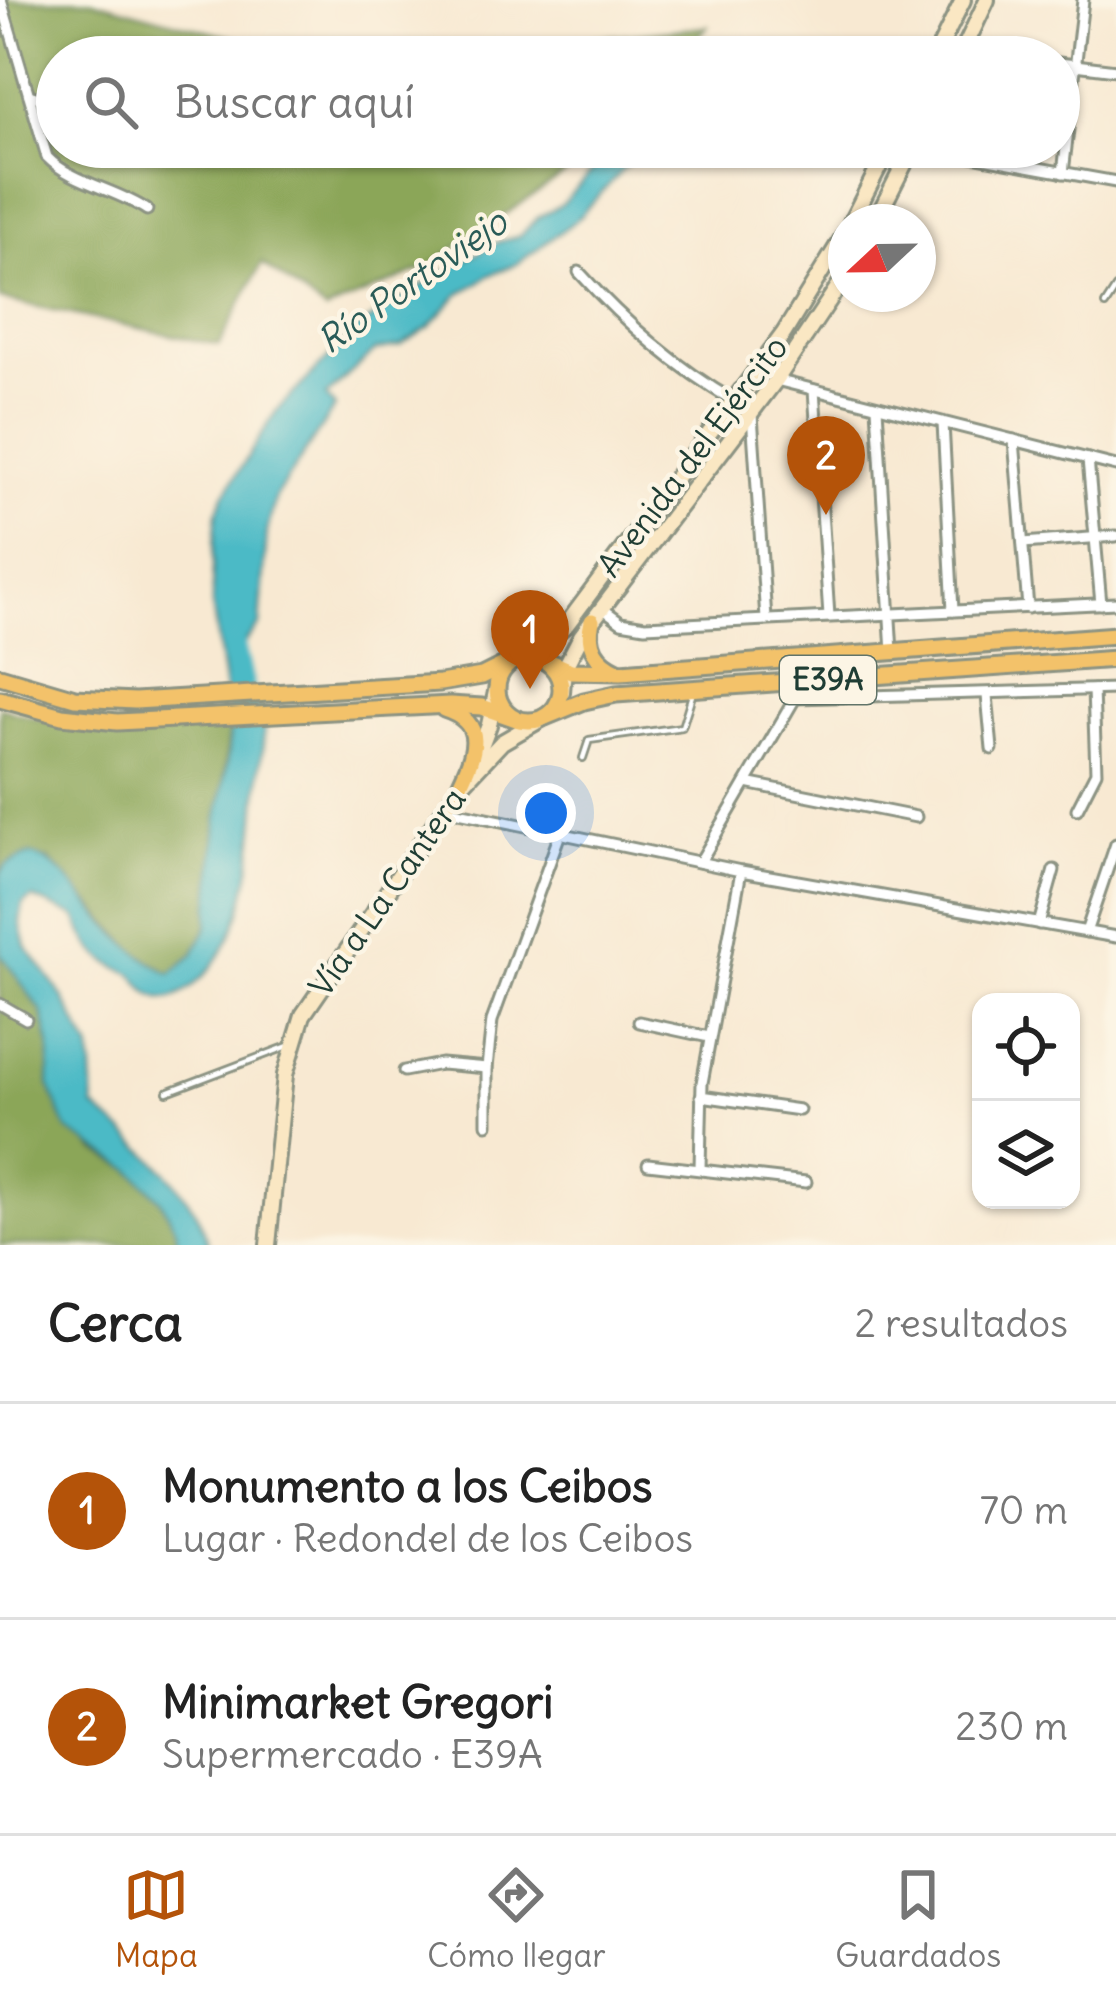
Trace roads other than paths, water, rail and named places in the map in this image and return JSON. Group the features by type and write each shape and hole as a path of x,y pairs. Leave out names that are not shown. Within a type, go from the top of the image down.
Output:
{"main road":[{"path":"970,36 987,0"},
{"path":"944,36 957,2"},
{"path":"860,204 879,168"},
{"path":"885,204 906,168"},
{"name":"Avenida del Ejército","path":"516,659 567,624 764,361 828,262"},
{"name":"Avenida del Ejército","path":"562,692 565,669 597,615 828,305"},
{"path":"800,308 819,320"},
{"path":"597,615 590,637 594,653 621,672"},
{"name":"E39A","path":"0,676 75,698 106,701 221,697 460,681 516,659 544,659 565,669 621,672 1116,635"},
{"path":"458,789 479,752 502,670 516,659"},
{"path":"544,659 560,676 562,692 545,717"},
{"name":"E39A","path":"0,699 93,721 429,706 493,710 520,720 545,717 596,698 1116,659"},
{"path":"497,687 503,707 520,720"},
{"path":"429,706 453,711 472,733 475,752 458,789"},
{"name":"Vía a La Cantera","path":"268,1245 291,1045 303,1015 458,789 502,742 545,717"}],"street":[{"path":"2,0 36,121"},
{"path":"1079,36 1083,0"},
{"path":"1080,66 1116,70"},
{"path":"29,95 36,97"},
{"path":"58,168 147,210"},
{"path":"1034,168 1116,182"},
{"path":"1063,173 1064,168"},
{"path":"579,272 653,346 734,400"},
{"path":"764,361 776,380 1115,464"},
{"path":"814,390 829,616"},
{"path":"877,406 892,652"},
{"path":"752,413 766,619"},
{"path":"943,423 953,611"},
{"path":"1014,440 1028,608"},
{"path":"1088,459 1101,604"},
{"path":"1023,543 1116,536"},
{"name":"E39A","path":"597,615 633,626 1116,603"},
{"path":"700,862 805,681"},
{"path":"795,698 1116,689"},
{"path":"1077,809 1096,772 1093,690"},
{"path":"987,695 992,749"},
{"path":"746,783 916,817"},
{"path":"444,809 741,871 1111,936"},
{"path":"488,1124 492,1021 562,831"},
{"path":"1086,932 1116,844"},
{"path":"1039,924 1054,870"},
{"path":"700,1168 701,1096 709,1037 741,871"},
{"path":"0,1004 26,1019"},
{"path":"639,1022 709,1037"},
{"path":"404,1071 441,1064 487,1068"},
{"path":"701,1096 799,1110"},
{"path":"648,1164 806,1182"}],"lane":[{"path":"1105,305 1116,288"},
{"path":"583,758 589,740 682,727 694,689"},
{"path":"1111,936 1116,947"},
{"path":"166,1092 291,1045"}],"water":[{"path":"595,168 624,168 575,221 517,264 457,296 430,326 400,346 375,351 326,396 335,407 276,496 267,532 260,625 234,655 238,681 266,722 251,863 233,931 216,961 185,992 159,998 95,951 76,917 33,898 23,904 20,922 26,946 62,995 91,1050 94,1107 177,1185 209,1245 178,1245 176,1229 160,1199 130,1169 67,1130 49,1085 50,1045 42,1012 0,953 0,874 7,864 30,854 41,858 152,963 171,974 193,955 208,926 229,752 230,724 212,603 217,512 224,495 277,410 357,329 440,274 498,242 520,236 537,218 562,204"}],"waterway":[{"name":"Río Portoviejo","path":"230,625 250,711"}],"place":[{"name":"Minimarket Gregori","path":"826,515"},
{"name":"Monumento a los Ceibos","path":"530,689"}]}
